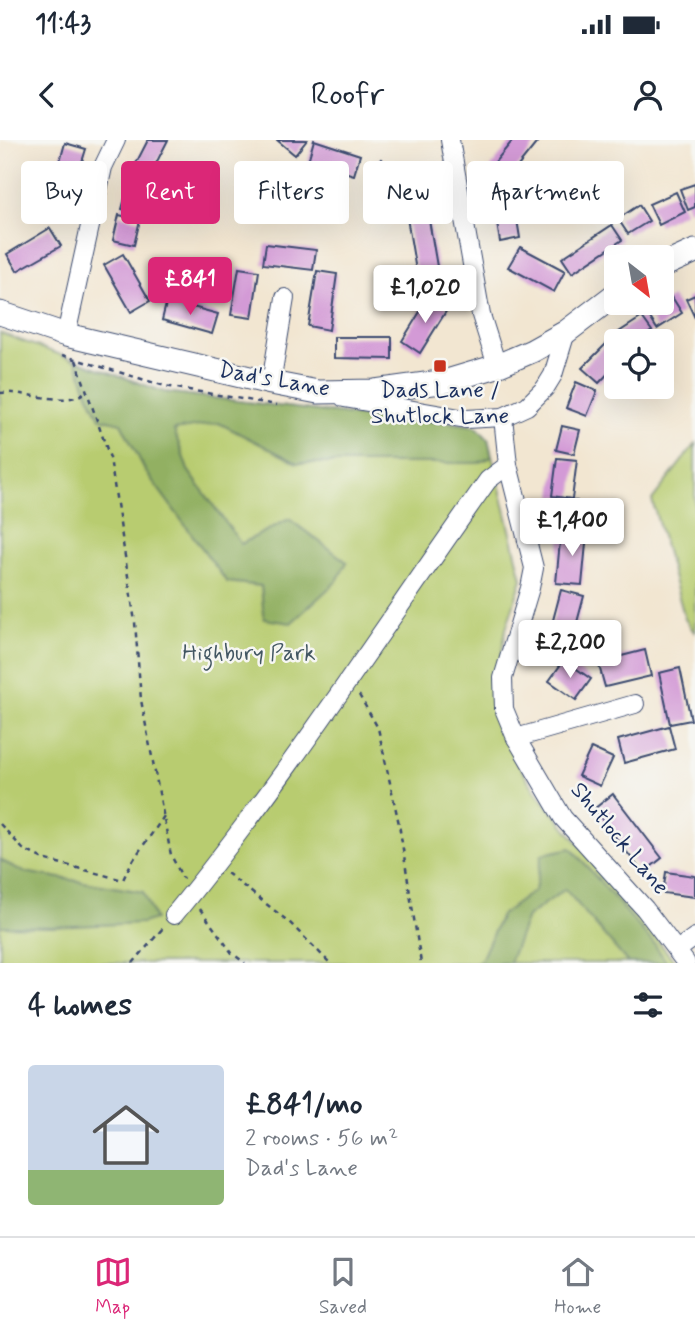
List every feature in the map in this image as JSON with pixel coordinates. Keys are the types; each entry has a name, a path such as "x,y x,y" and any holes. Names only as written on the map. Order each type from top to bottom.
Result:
{"street":[{"path":"66,335 103,167 116,140"},
{"path":"450,140 481,315 497,366"},
{"path":"674,261 695,251"},
{"path":"271,383 285,298"},
{"name":"Dad's Lane","path":"0,313 66,335 318,392 399,388 447,381 497,366 566,332 604,302"},
{"path":"318,392 354,401 466,419 503,418 527,406 545,388 553,375 566,332"},
{"name":"Shutlock Lane","path":"503,418 508,465 534,568 503,678 504,709 516,738 563,818 645,909 682,957"},
{"path":"174,915 216,864 319,726 488,480 508,465"},
{"path":"516,738 635,704"},
{"path":"682,957 695,937"}],"path":[{"path":"76,360 110,458 135,622 141,700 171,855 191,895 232,953 245,963"},
{"path":"0,393 65,398 80,397 87,391"},
{"path":"350,680 378,728 399,824 421,963"},
{"path":"0,824 23,849 43,859 123,880 133,858 147,843 164,816"},
{"path":"216,864 289,922 330,963"},
{"path":"134,963 174,915"}],"green space":[{"name":"Highbury Park","path":"0,333 164,392 376,418 448,422 488,439 522,579 506,629 496,686 504,733 518,764 534,789 676,963 0,963"},
{"path":"76,360 164,392 376,418 476,426 488,439 492,457 478,463 297,463 219,423 174,430 188,470 241,544 289,519 347,562 337,581 291,623 264,619 261,586 227,582 146,472 121,423 100,418"},
{"path":"695,444 695,633 685,619 652,500"},
{"path":"571,848 655,945 667,963 628,963 565,889 527,917 509,963 476,963 482,958 501,915 535,890 542,854"},
{"path":"0,860 24,872 143,892 155,919 142,923 0,926"}],"building":[{"path":"148,140 168,140 157,161 137,161"},
{"path":"277,140 307,140 295,155"},
{"path":"314,140 360,155 354,175 349,173 349,161 308,161"},
{"path":"513,140 539,140 522,161 496,161"},
{"path":"65,143 86,149 82,161 60,161"},
{"path":"695,184 695,207 688,210 680,189"},
{"path":"676,192 685,212 659,225 649,204"},
{"path":"639,205 649,221 628,234 621,224 624,224 624,215"},
{"path":"119,215 121,224 139,224 134,245 113,240"},
{"path":"408,224 430,224 440,284 419,288"},
{"path":"497,224 518,224 520,238 500,242"},
{"path":"612,225 622,240 614,245 604,245 604,252 572,273 562,258"},
{"path":"50,228 61,246 17,271 7,254"},
{"path":"266,244 316,250 313,270 263,264"},
{"path":"520,247 565,271 554,292 508,267"},
{"path":"123,254 150,301 131,312 104,265"},
{"path":"239,268 259,271 252,318 231,315"},
{"path":"317,271 337,274 329,330 308,326"},
{"path":"695,295 695,318 686,299"},
{"path":"429,297 448,308 420,353 402,341"},
{"path":"167,300 218,314 212,334 162,320"},
{"path":"674,300 682,313 657,329 648,315 674,315"},
{"path":"642,317 651,329 624,329"},
{"path":"334,337 392,337 392,359 334,358"},
{"path":"604,346 604,378 599,383 582,368"},
{"path":"576,382 597,391 587,416 566,408"},
{"path":"562,426 580,430 574,454 556,450"},
{"path":"557,458 577,460 572,499 552,496"},
{"path":"558,500 577,501 575,526 557,525"},
{"path":"561,531 587,533 582,585 556,583"},
{"path":"561,590 584,596 571,645 548,639"},
{"path":"645,650 651,676 605,687 598,662"},
{"path":"564,660 591,679 576,700 549,681"},
{"path":"680,668 691,720 670,724 659,673"},
{"path":"669,726 675,749 624,763 618,740"},
{"path":"591,748 613,758 600,786 578,776"},
{"path":"613,794 662,858 643,873 594,809"},
{"path":"666,872 695,876 695,897 663,893"}],"place":[{"name":"Dads Lane / Shutlock Lane","path":"440,366"}]}
